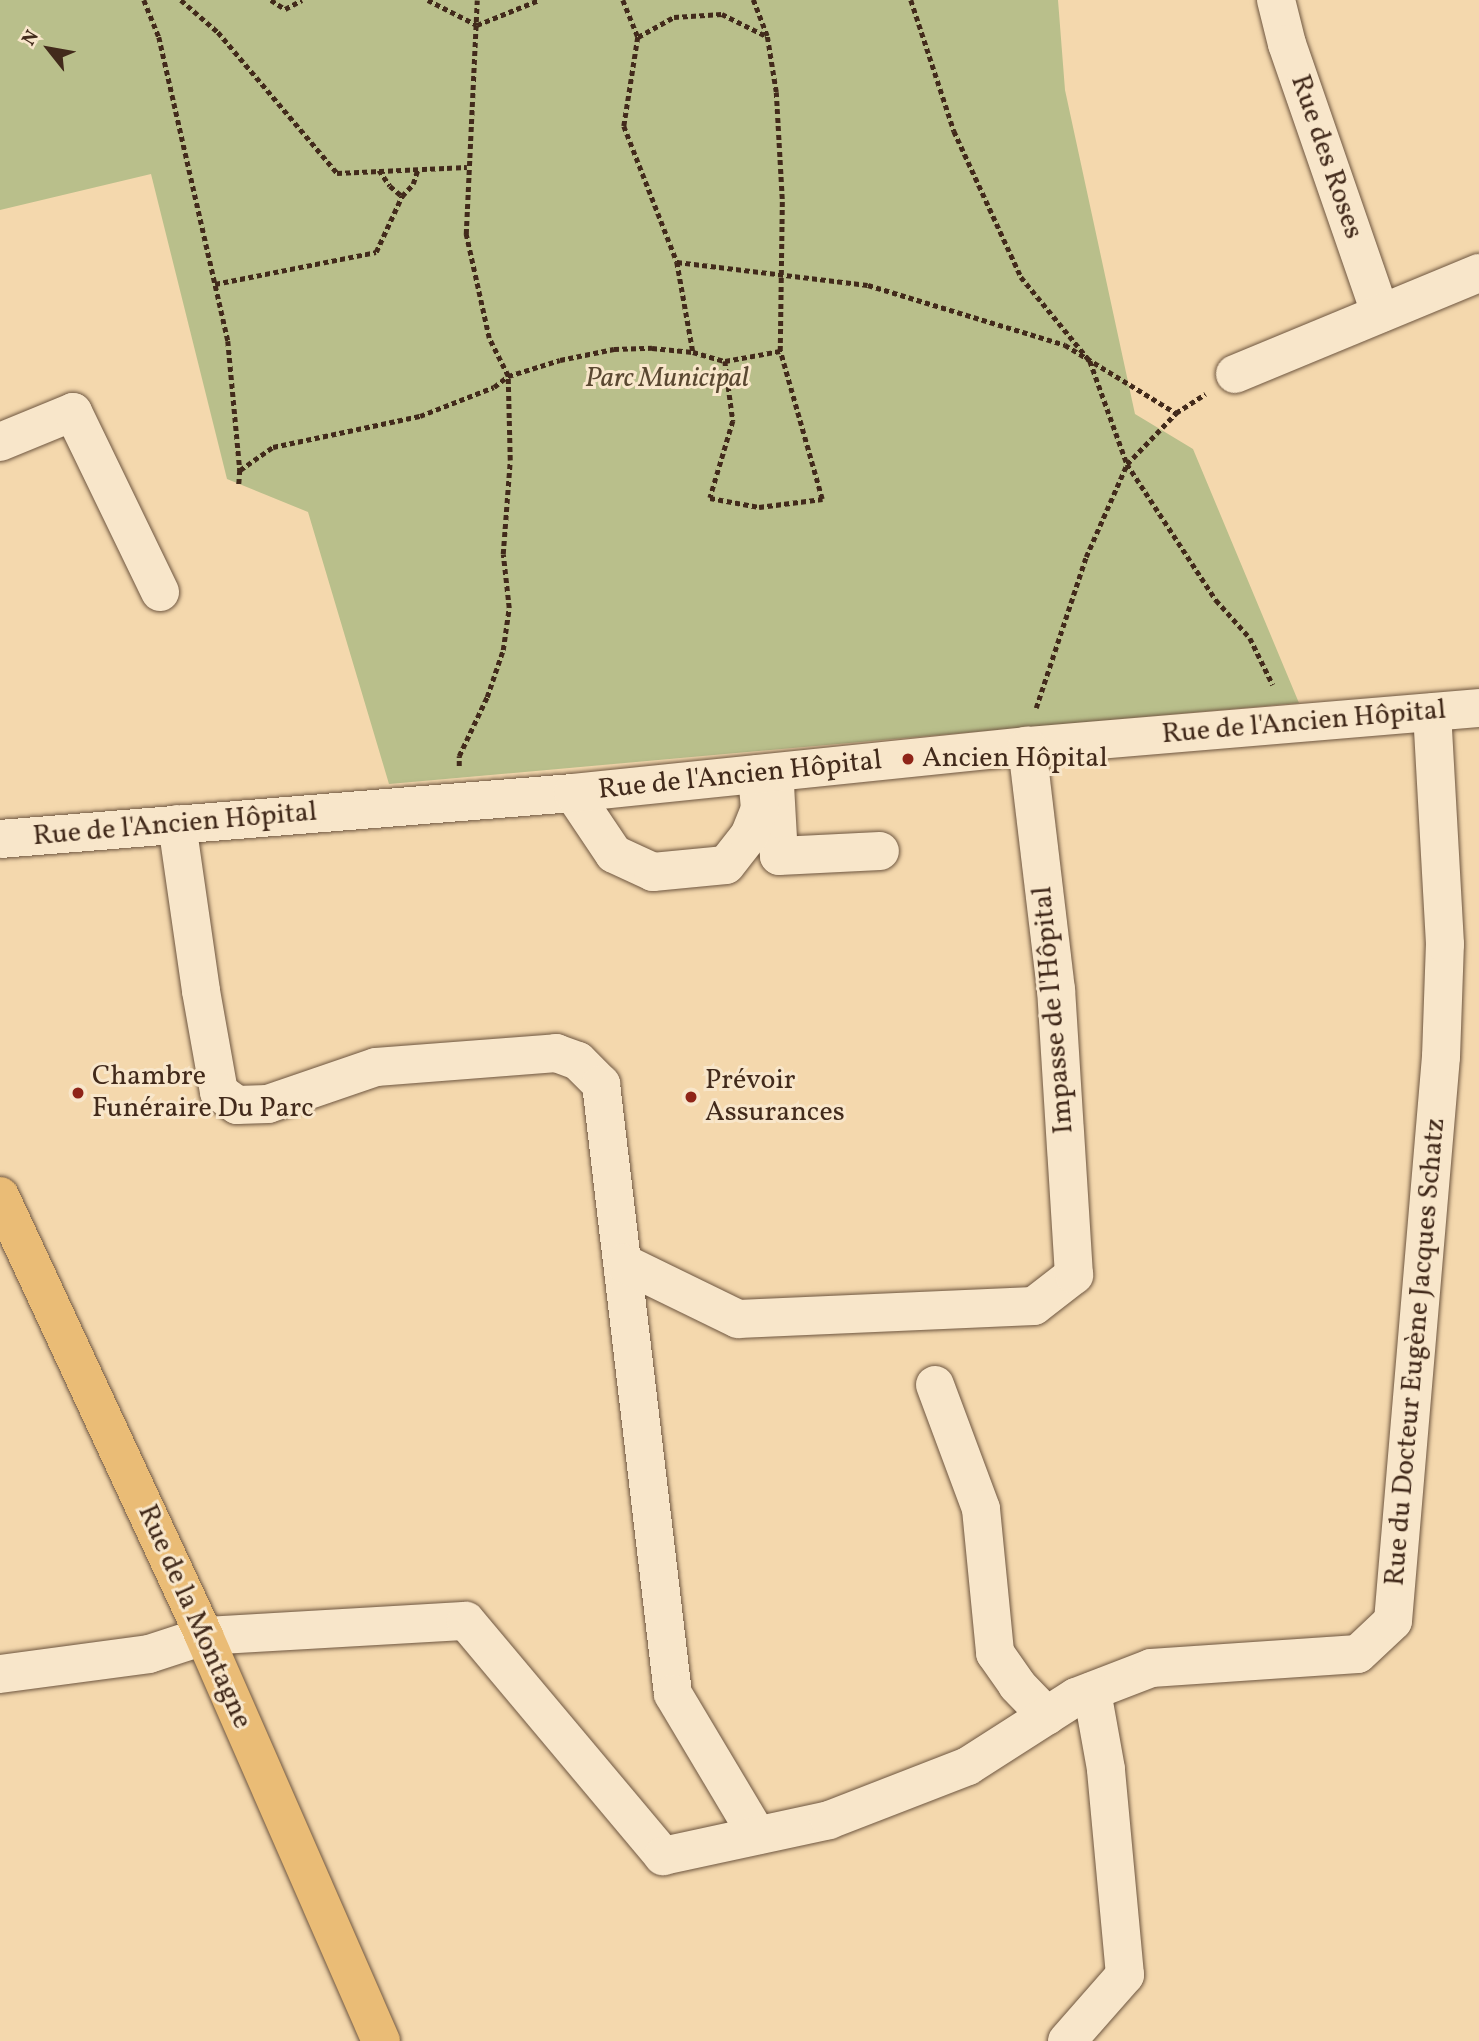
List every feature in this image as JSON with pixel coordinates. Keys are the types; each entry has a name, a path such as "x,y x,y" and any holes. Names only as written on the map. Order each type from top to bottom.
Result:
{"main road":[{"name":"Rue de la Montagne","path":"0,1195 204,1636 381,2041"}],"street":[{"name":"Rue des Roses","path":"1276,0 1287,44 1380,313"},
{"path":"1235,374 1479,273"},
{"path":"0,442 73,412 160,592"},
{"name":"Rue de l'Ancien Hôpital","path":"0,839 573,793 1027,746 1479,708"},
{"name":"Rue du Docteur Eugène Jacques Schatz","path":"204,1636 466,1621 663,1856 829,1819 968,1766 1046,1716 1092,1691 1151,1668 1358,1654 1393,1620 1441,1057 1444,944 1432,712"},
{"name":"Impasse de l'Hôpital","path":"623,1263 738,1319 1034,1306 1074,1275 1056,990 1027,746"},
{"path":"573,793 614,854 653,872 726,865 748,836 760,809 766,773"},
{"path":"766,773 779,856 880,851"},
{"path":"177,824 201,991 219,1092 237,1105 268,1104 376,1067 556,1053 578,1062 601,1084 673,1694 757,1835"},
{"path":"935,1385 981,1510 995,1653 1017,1685 1046,1716"},
{"path":"0,1674 149,1654 204,1636"},
{"path":"1067,2041 1125,1975 1106,1769 1092,1691"}],"path":[{"path":"144,0 159,37 228,341 239,484"},
{"path":"181,0 218,32 337,173 467,167"},
{"path":"271,0 285,9 302,0"},
{"path":"428,0 477,25 539,0"},
{"path":"457,802 459,756 487,697 503,650 509,608 503,554 510,460 508,376 489,338 466,234 467,167 477,0"},
{"path":"623,0 638,37 624,126 677,262 693,352"},
{"path":"725,361 733,421 710,498 759,507 822,499 780,351 782,275 779,147 767,36 752,0"},
{"path":"911,0 954,131 977,176 1021,277 1090,361 1127,464 1216,600 1250,638 1273,686 1279,725"},
{"path":"638,37 674,17 722,14 767,36"},
{"path":"215,284 376,252 402,196 414,184 418,169"},
{"path":"379,170 390,186 402,196"},
{"path":"677,262 868,285 1065,345 1176,413"},
{"path":"240,470 273,447 421,416 494,387 508,376 561,360 614,349 693,352 725,361 780,351"},
{"path":"1027,746 1039,694 1086,556 1127,464 1176,413 1235,374"}],"green space":[{"name":"Parc Municipal","path":"0,0 1058,0 1065,90 1135,414 1193,449 1299,703 389,784 308,512 227,479 151,174 0,210"}],"place":[{"name":"Ancien Hôpital","path":"908,759"},
{"name":"Chambre Funéraire Du Parc","path":"78,1093"},
{"name":"Prévoir Assurances","path":"691,1097"}]}
